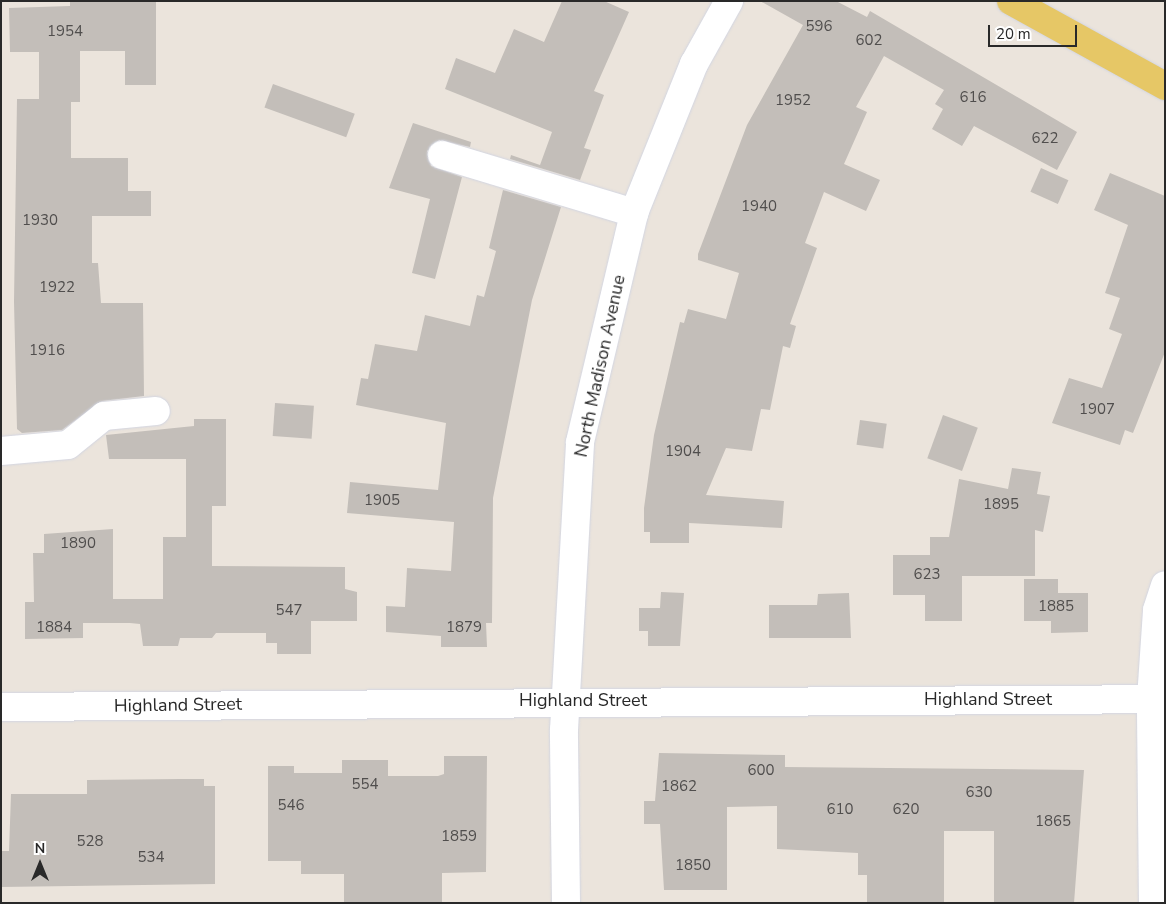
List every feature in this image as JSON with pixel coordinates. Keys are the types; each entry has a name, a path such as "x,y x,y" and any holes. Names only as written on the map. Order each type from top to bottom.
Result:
{"main road":[{"path":"1011,1 1165,86"}],"street":[{"name":"North Madison Avenue","path":"566,903 565,700 580,442 634,213 694,64 729,1"},
{"path":"442,155 634,213"},
{"path":"1,451 68,445 104,416 156,411"},
{"path":"1153,903 1158,699 1157,610 1165,585"},
{"name":"Highland Street","path":"1,707 565,700 1158,699"}],"building":[{"path":"70,1 156,1 156,85 125,85 125,51 80,51 80,102 71,102 71,158 128,158 128,191 151,191 151,216 92,216 92,263 98,263 101,303 143,303 144,396 102,401 62,430 22,433 17,429 14,302 17,99 39,99 39,52 10,52 9,8 70,6"},
{"path":"562,1 604,1 629,12 594,91 604,95 584,148 591,150 580,180 510,159 511,155 540,165 552,132 445,89 456,58 495,73 514,29 544,42"},
{"path":"760,1 836,1 867,17 870,11 1077,132 1057,170 974,126 962,146 932,129 943,109 935,104 944,90 884,56 856,107 867,112 844,164 880,180 866,211 824,192 805,243 817,248 790,324 796,326 790,348 783,346 770,410 761,409 752,451 726,448 706,495 784,501 782,528 689,523 689,543 650,543 650,532 644,532 644,508 654,435 680,322 684,323 688,309 726,319 739,273 698,260 698,254 747,125 803,25"},
{"path":"273,84 355,114 346,137 264,107"},
{"path":"413,123 471,142 470,147 439,140 427,151 431,166 462,177 435,279 412,273 430,199 389,188"},
{"path":"1041,168 1068,180 1058,204 1030,192"},
{"path":"1110,173 1165,196 1165,352 1133,433 1125,430 1120,445 1052,423 1069,378 1102,388 1122,334 1109,329 1120,298 1105,293 1128,225 1094,210"},
{"path":"503,190 561,207 532,300 493,498 492,623 486,623 487,647 441,647 441,636 386,632 386,606 405,607 407,568 451,571 454,522 347,513 350,482 438,490 446,423 356,405 361,378 368,379 375,344 417,351 425,315 470,326 477,295 484,297 496,251 489,248"},
{"path":"275,403 314,406 312,439 273,436"},
{"path":"943,415 978,428 962,471 927,458"},
{"path":"194,419 226,419 226,506 212,506 212,566 345,567 345,589 357,592 357,621 311,621 311,654 277,654 277,643 266,643 266,633 216,633 212,638 180,638 178,646 143,646 140,624 130,623 83,623 83,638 25,639 25,602 34,602 33,553 44,553 44,534 113,529 113,599 163,599 163,537 186,537 186,459 109,459 106,435 194,426"},
{"path":"860,420 887,424 883,449 857,445"},
{"path":"1012,468 1041,472 1037,494 1050,496 1043,532 1035,530 1035,576 962,576 962,621 925,621 925,595 893,595 893,555 930,555 930,537 949,537 959,479 1008,489"},
{"path":"1024,579 1058,579 1058,593 1088,593 1088,632 1051,633 1051,621 1024,621"},
{"path":"661,592 684,593 680,646 648,646 648,631 639,631 639,608 660,608"},
{"path":"849,593 851,638 769,638 769,605 817,605 818,594"},
{"path":"659,753 785,755 785,767 1084,770 1074,903 994,903 994,831 944,831 944,903 867,903 867,875 858,875 858,853 777,849 777,806 727,807 727,890 664,890 660,824 644,824 644,801 655,801"},
{"path":"444,756 487,756 486,872 442,873 442,903 344,903 344,874 301,874 301,861 268,861 268,766 294,766 294,773 342,773 342,760 388,760 388,776 438,776 444,774"},
{"path":"204,779 204,786 215,786 215,884 1,887 1,851 9,851 11,794 87,794 87,780"}]}
